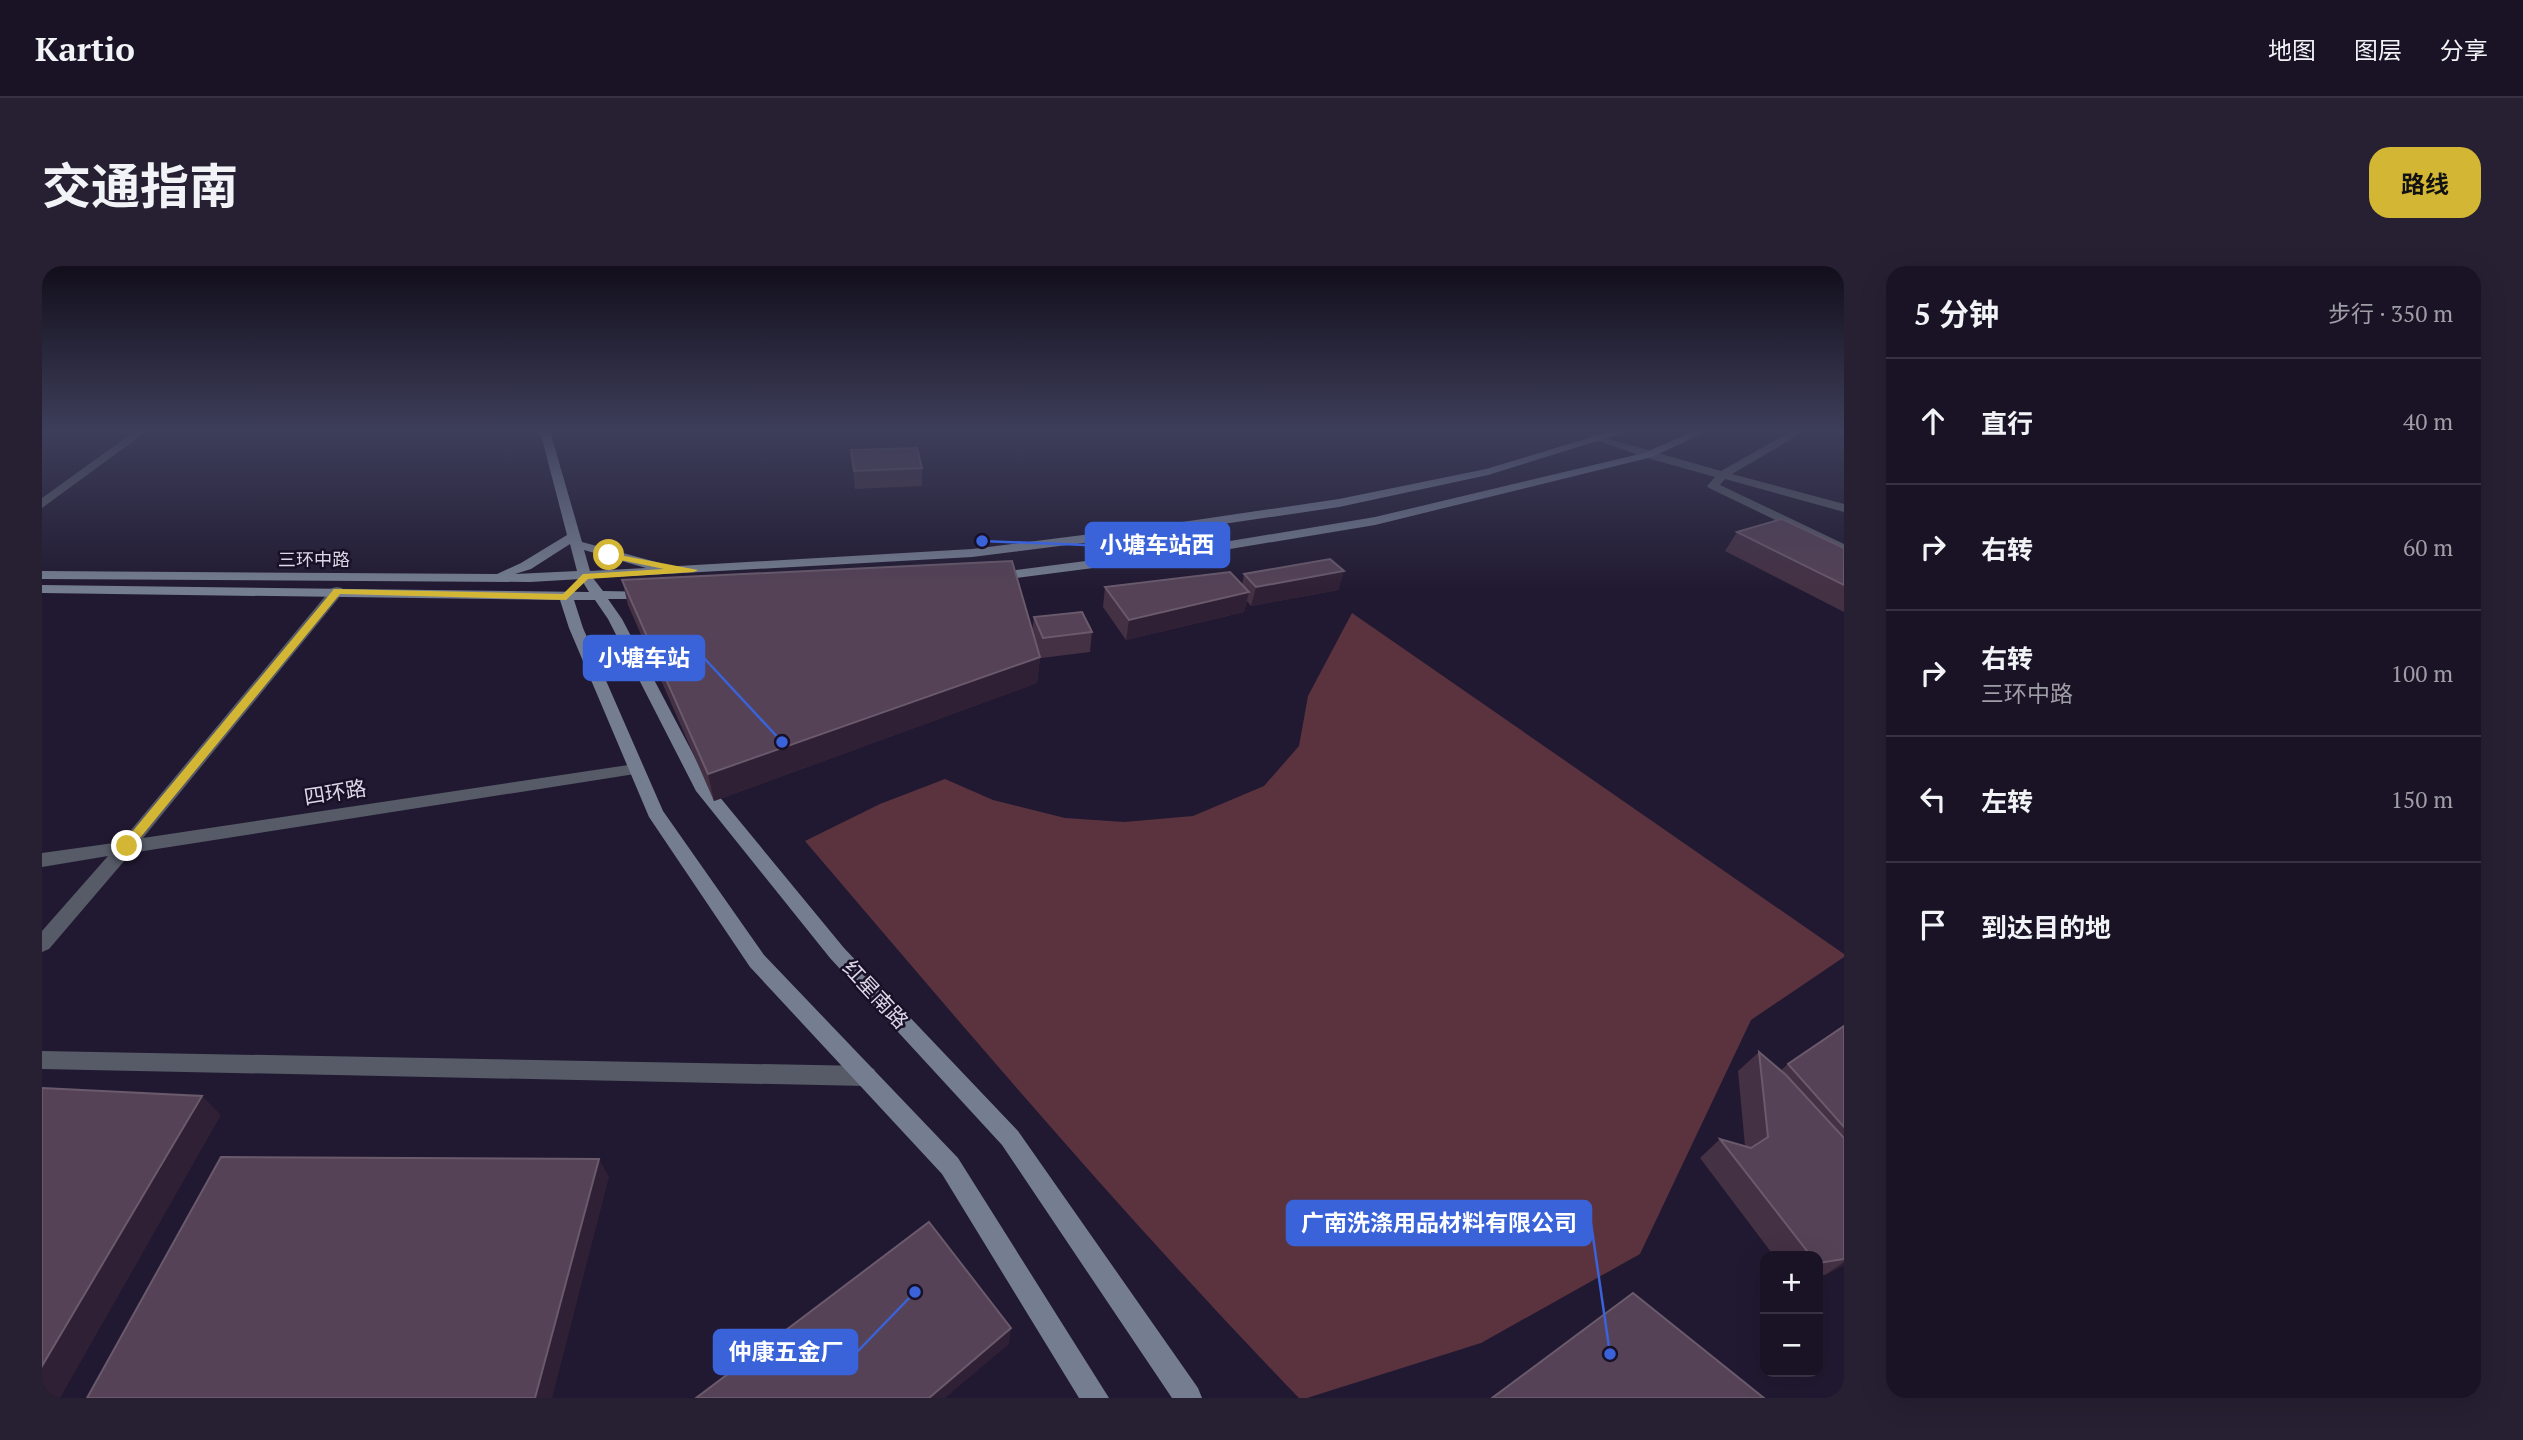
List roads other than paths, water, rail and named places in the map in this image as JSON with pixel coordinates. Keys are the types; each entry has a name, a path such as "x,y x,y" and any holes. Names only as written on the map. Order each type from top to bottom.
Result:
{"main road":[{"name":"红星南路","path":"560,484 586,576 634,643 702,786 837,953 1010,1138 1188,1398"},
{"path":"488,578 526,566 575,540 652,565 694,570 972,553 1339,503 1431,484"},
{"path":"973,578 1194,551 1375,521 1529,484"},
{"name":"三环中路","path":"42,575 488,578 694,570"},
{"path":"569,607 586,576"},
{"name":"三环中路","path":"42,589 507,595 569,607 600,596 663,595"},
{"path":"507,595 569,607"},
{"path":"569,607 635,769 656,813 757,961 950,1166 1096,1398"}],"street":[{"path":"42,505 69,484"},
{"path":"1715,484 1713,486 1844,549"},
{"path":"1755,484 1844,508"},
{"path":"42,488 65,487"},
{"path":"42,944 127,846 337,591"},
{"name":"四环路","path":"42,860 635,769"},
{"path":"42,1060 866,1076"}],"place":[{"name":"小塘车站西","path":"982,541"},
{"name":"小塘车站","path":"782,742"},
{"name":"仲康五金厂","path":"915,1292"},
{"name":"广南洗涤用品材料有限公司","path":"1610,1354"}]}
